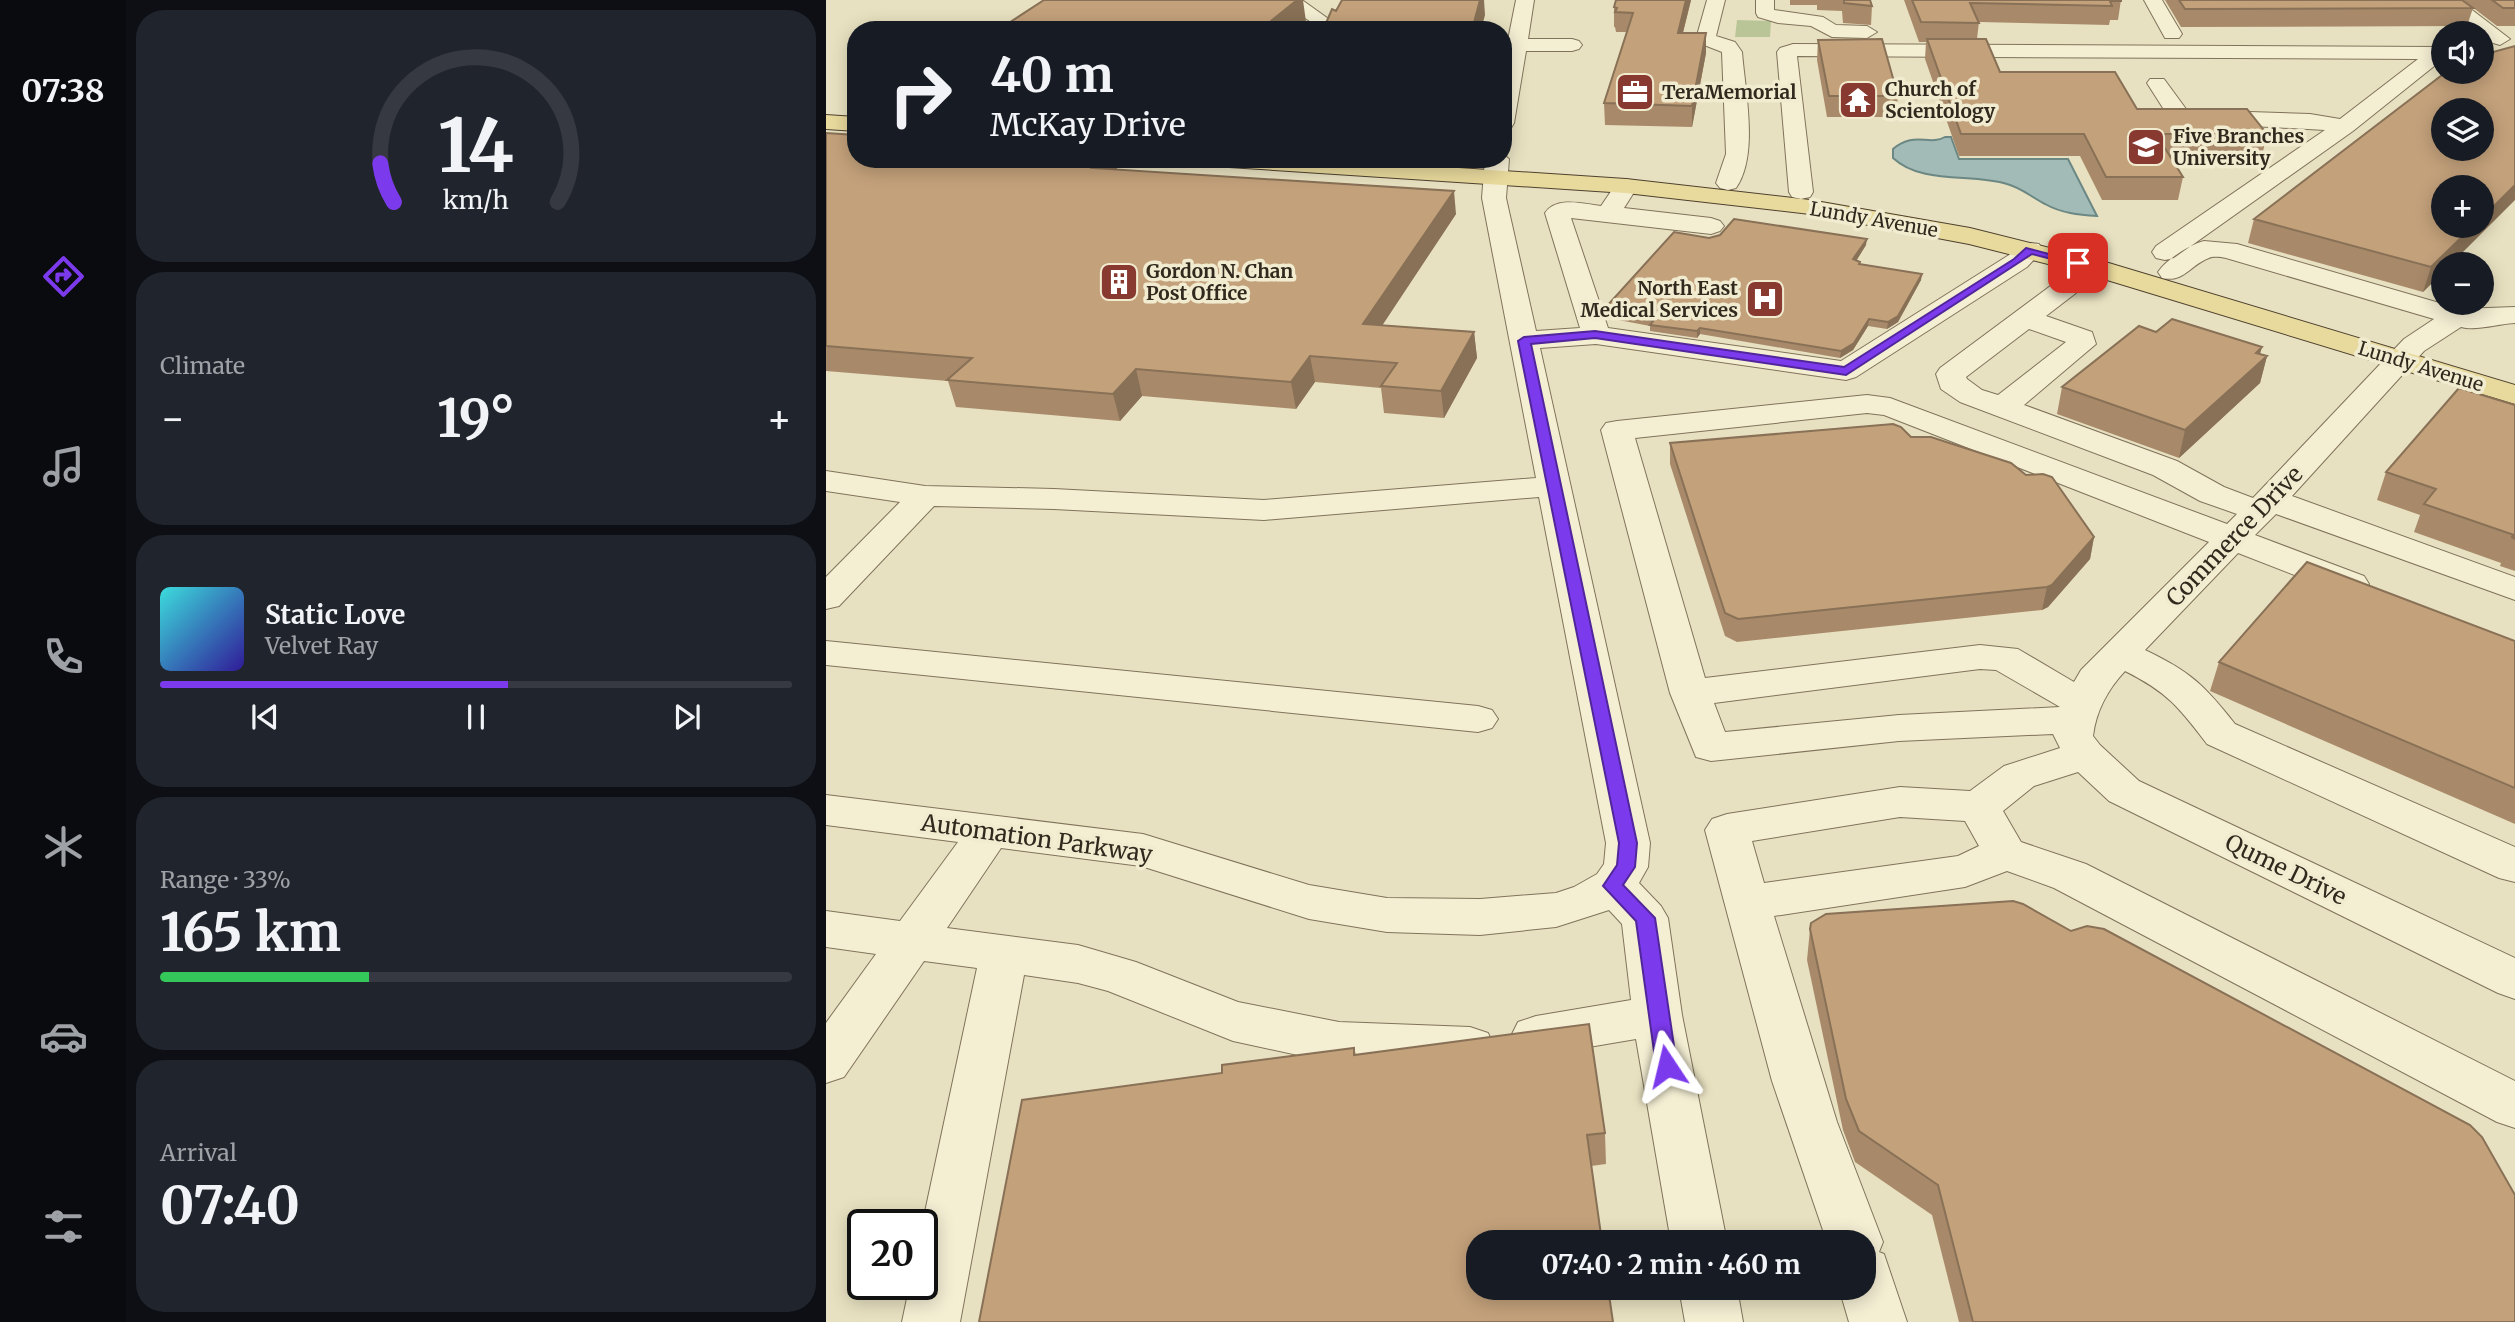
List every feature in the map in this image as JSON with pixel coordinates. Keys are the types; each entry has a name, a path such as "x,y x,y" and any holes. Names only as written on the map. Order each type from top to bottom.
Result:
{"main road":[{"path":"826,122 847,123"},
{"path":"826,134 847,135"},
{"name":"Lundy Avenue","path":"1503,168 1626,186 1810,206 2030,250 2408,352 2515,375"},
{"name":"Lundy Avenue","path":"1510,168 1728,183 1801,192 1938,215 2070,244 2158,269 2408,352 2515,395"}],"street":[{"path":"1186,0 1295,2 1321,21"},
{"path":"1512,73 1525,0"},
{"path":"1716,0 1706,39 1728,46 1732,52 1738,154 1728,183"},
{"path":"1765,0 1765,13 1772,17 1816,21 1832,31 2431,35"},
{"path":"2153,0 2172,34"},
{"path":"2447,0 2499,38"},
{"path":"1517,45 1572,45"},
{"path":"1801,192 1787,52 1803,48 2438,53 2158,269"},
{"path":"2494,58 2515,53"},
{"path":"2157,83 2178,114 2188,117 2310,121 2345,125"},
{"path":"1496,168 1494,198 1628,843 1626,867 1612,886 1645,918 1657,1015 1697,1230"},
{"path":"1608,214 1626,186"},
{"path":"1595,335 1557,214 1565,210 1711,226"},
{"path":"2158,269 2204,249 2228,250 2515,334"},
{"path":"1524,341 1595,335 1846,371 2009,267 2030,250"},
{"path":"2093,267 1951,373 1952,383 1962,391 2002,407 2165,468 2212,494 2264,505 2515,589"},
{"path":"2456,318 2515,315"},
{"path":"2002,407 2082,344 2082,338 2025,318"},
{"name":"Commerce Drive","path":"2079,729 2095,679 2233,538 2408,352 2456,318"},
{"path":"2079,729 1899,728 1711,747 1690,693 1617,430 1867,404 1890,407 2387,597"},
{"path":"826,481 925,496 1054,499 1264,510 1554,486"},
{"path":"826,598 925,496"},
{"path":"826,653 1478,719"},
{"path":"2121,653 2161,673 2191,695 2221,734 2515,866"},
{"name":"Qume Drive","path":"1690,693 1980,657 2004,658 2079,729 2124,791 2515,980"},
{"path":"1851,1230 1826,1164 1727,830 1900,802 1979,807 2079,729"},
{"path":"1979,807 2005,853 2070,876 2515,1106"},
{"name":"Automation Parkway","path":"826,810 1143,849 1308,902 1387,915 1480,917 1556,910 1589,900 1612,886"},
{"path":"826,1062 990,831"},
{"path":"1747,903 1965,871 2005,853"},
{"path":"826,929 1078,964 1119,975 1233,1021 1339,1043 1466,1048 1657,1015"},
{"path":"931,1322 1004,954"},
{"path":"1710,1300 1714,1322"},
{"path":"1872,1300 1878,1322"}],"green space":[{"path":"1737,20 1771,21 1770,37 1735,37"}],"water":[{"path":"1951,137 1959,159 2068,159 2097,216 2057,210 2007,184 1918,172 1893,158 1893,149 1908,141"}],"building":[{"path":"1044,0 1297,0 1271,21 1012,21"},
{"path":"1342,0 1480,0 1474,21 1327,21 1332,9 1336,11"},
{"path":"1616,0 1686,0 1678,33 1706,33 1692,106 1604,103 1633,13 1615,12"},
{"path":"1844,0 1870,0 1872,6 1844,3"},
{"path":"1912,0 2121,1 2110,1 2112,6 1970,3 1979,23 1921,22"},
{"path":"2179,0 2462,0 2473,8 2185,9"},
{"path":"2492,0 2515,0 2515,8 2503,8"},
{"path":"1882,39 1898,96 1829,96 1818,40"},
{"path":"1927,39 1986,39 2000,72 2115,72 2137,109 2247,109 2267,134 2156,134 2183,177 2106,177 2084,134 1961,134"},
{"path":"2515,46 2515,185 2494,206 2494,175 2431,175 2431,238 2461,238 2446,252 2431,252 2431,267 2254,219 2431,83 2494,84 2494,52"},
{"name":"Gordon N. Chan Post Office","path":"826,133 847,134 847,168 1092,168 1454,191 1363,324 1474,332 1441,391 1381,386 1397,363 1310,356 1291,382 1136,369 1113,394 947,380 972,358 826,346"},
{"name":"North East Medical Services","path":"1734,219 1867,239 1853,259 1860,262 1859,264 1922,274 1898,316 1888,322 1869,319 1854,343 1841,351 1700,328 1697,331 1650,325 1654,320 1607,312 1606,307 1674,232 1709,238 1720,235"},
{"path":"2172,319 2262,347 2256,353 2267,356 2185,430 2062,387 2139,326 2156,332"},
{"path":"2459,388 2515,405 2515,539 2512,537 2514,535 2424,504 2436,489 2386,472"},
{"path":"1893,424 1901,427 1911,437 1931,437 2011,463 2026,475 2043,474 2052,477 2094,537 2052,585 2047,587 1738,619 1725,613 1670,443"},
{"path":"2307,562 2515,641 2515,788 2219,662"},
{"path":"2013,901 2071,931 2087,926 2104,929 2470,1125 2482,1137 2515,1195 2515,1322 1973,1322 1938,1185 1859,1131 1846,1099 1810,929 1811,923 1826,914"},
{"path":"1589,1024 1605,1133 1587,1135 1600,1230 1466,1230 1466,1300 1610,1300 1613,1322 979,1322 1022,1100 1222,1073 1222,1065 1354,1048 1354,1055"}],"place":[{"name":"TeraMemorial","path":"1635,92"},
{"name":"Church of Scientology","path":"1858,100"},
{"name":"Five Branches University","path":"2146,147"},
{"name":"Gordon N. Chan Post Office","path":"1119,282"},
{"name":"North East Medical Services","path":"1765,299"}],"route":[{"path":"1667,1066 1657,1015 1645,918 1612,886 1626,867 1628,843 1524,341 1595,335 1846,371 2018,261 2030,250 2078,263"}]}
